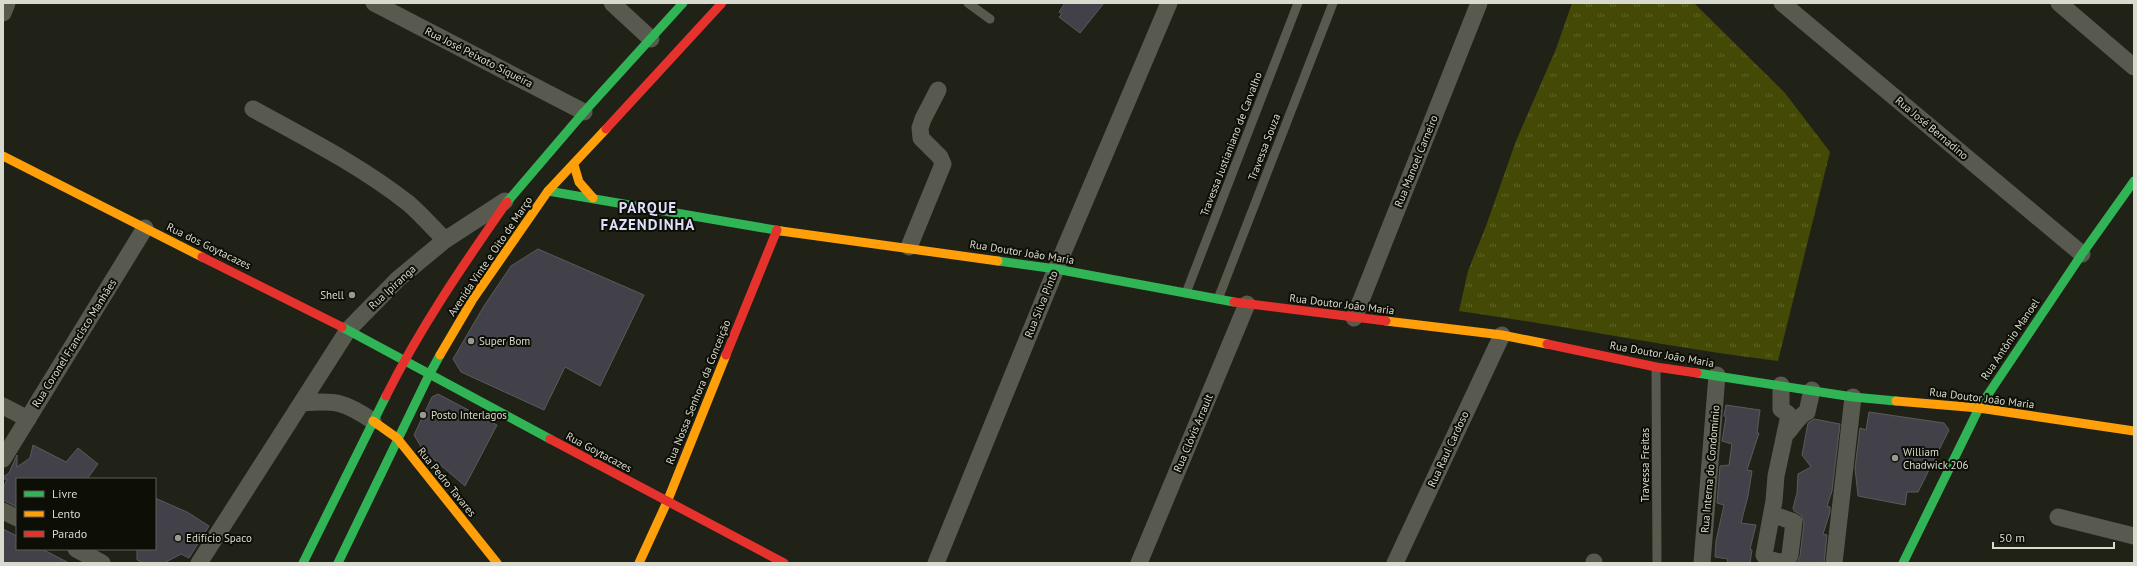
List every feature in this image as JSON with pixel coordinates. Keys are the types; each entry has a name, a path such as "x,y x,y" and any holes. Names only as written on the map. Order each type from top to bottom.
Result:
{"street":[{"path":"3,12 7,3"},
{"name":"Rua José Peixoto Siqueira","path":"374,3 584,112"},
{"path":"612,3 651,39"},
{"name":"Avenida Vinte e Oito de Março","path":"373,421 404,360 446,289 510,197 584,112 683,3"},
{"name":"Avenida Vinte e Oito de Março","path":"338,563 397,438 429,375 473,299 548,191 574,165 722,3"},
{"name":"Rua Silva Pinto","path":"936,563 1056,269 1169,3"},
{"name":"Rua Manoel Carneiro","path":"1354,318 1479,3"},
{"name":"Rua José Bernadino","path":"1782,3 2082,254"},
{"path":"2059,3 2134,67"},
{"path":"909,247 943,164 940,157 920,138 923,119 938,90"},
{"path":"253,109 342,158 379,182 409,204 445,240"},
{"name":"Rua dos Goytacazes","path":"3,156 348,330 404,360"},
{"path":"574,165 579,182 593,198"},
{"name":"Rua Antônio Manoel","path":"1903,563 1979,408 2082,254 2134,181"},
{"name":"Rua Doutor João Maria","path":"510,197 532,190 548,191 777,230 909,247 1056,269 1247,304 1502,335 1656,367 1717,375 1853,397 1979,408 2134,431"},
{"name":"Rua Ipiranga","path":"199,563 348,330 398,279 445,240 510,197"},
{"name":"Rua Coronel Francisco Manhães","path":"3,458 145,228"},
{"name":"Rua Nossa Senhora da Conceição","path":"639,563 667,502 777,230"},
{"name":"Rua Clóvis Arrault","path":"1139,563 1247,304"},
{"name":"Rua Raul Cardoso","path":"1395,563 1502,335"},
{"name":"Rua Goytacazes","path":"404,360 429,375 784,563"},
{"name":"Rua Interna do Condomínio","path":"1702,563 1717,375"},
{"path":"1771,517 1780,517 1794,522 1791,549 1785,563 1768,559 1764,555 1771,517 1776,476 1786,434 1788,414 1781,409 1781,386"},
{"path":"1786,434 1792,428 1795,421 1808,412 1812,390"},
{"path":"1834,563 1853,397"},
{"path":"302,403 324,401 340,402 352,407 373,421 303,563"},
{"path":"3,406 28,419"},
{"name":"Rua Pedro Tavares","path":"373,421 397,438 497,563"},
{"path":"3,511 16,518"},
{"path":"2058,516 2134,536"},
{"path":"78,550 102,563"}],"lane":[{"path":"968,3 990,19"},
{"name":"Travessa Justianiano de Carvalho","path":"1186,293 1298,3"},
{"name":"Travessa Souza","path":"1218,299 1333,3"},
{"name":"Travessa Freitas","path":"1656,367 1657,563"}],"green space":[{"path":"1572,3 1694,3 1785,93 1830,152 1778,361 1698,350 1459,311 1468,271 1486,226 1516,141 1556,49"}],"building":[{"path":"1065,3 1104,3 1080,33 1059,17 1062,14 1059,12"},
{"path":"538,249 644,295 600,386 565,367 544,410 461,372 453,359 484,306 511,266"},
{"path":"438,394 497,425 465,486 423,450 414,435 432,397"},
{"path":"1726,405 1760,410 1757,433 1759,433 1747,470 1752,471 1748,496 1741,523 1756,525 1750,549 1752,550 1750,563 1727,563 1728,559 1715,557 1716,541 1724,505 1717,503 1720,466 1729,465 1732,444 1722,441 1726,417 1724,416"},
{"name":"William Chadwick 206","path":"1869,412 1944,423 1949,430 1918,492 1907,492 1905,505 1858,496 1855,468 1860,428 1866,430"},
{"path":"1814,419 1840,424 1832,491 1827,506 1830,507 1830,512 1823,534 1827,535 1824,563 1797,563 1800,556 1804,523 1801,515 1794,511 1793,508 1797,493 1798,474 1811,467 1802,455 1808,423"},
{"path":"33,445 66,462 78,448 98,464 88,478 16,478 16,506 3,500 3,489 7,479 3,479 3,477 9,473 17,455 17,467 30,458"},
{"name":"Edifício Spaco","path":"156,498 187,512 209,526 189,558 181,554 164,563 144,563 137,560 137,550 156,550"},
{"path":"3,529 16,536 16,550 44,550 69,563 3,563"}],"traffic: fast":[{"path":"507,202 584,112 683,3"},
{"path":"1903,563 1979,408 2082,254 2134,181"},
{"path":"548,191 781,231"},
{"path":"998,261 1056,269 1234,302"},
{"path":"342,327 550,439"},
{"path":"338,563 440,355"},
{"path":"1697,373 1853,397 1896,401"},
{"path":"303,563 386,396"}],"traffic: slow":[{"path":"440,355 473,299 548,191 606,129"},
{"path":"3,156 202,257"},
{"path":"574,165 579,182 593,198"},
{"path":"781,231 998,261"},
{"path":"1386,321 1502,335 1547,344"},
{"path":"639,563 667,502 726,355"},
{"path":"1896,401 1979,408 2134,431"},
{"path":"373,421 397,438 497,563"}],"traffic: jam":[{"path":"606,129 722,3"},
{"path":"386,396 428,321 458,273 507,202"},
{"path":"726,355 777,230"},
{"path":"202,257 342,327"},
{"path":"1234,302 1386,321"},
{"path":"1547,344 1656,367 1697,373"},
{"path":"550,439 784,563"}],"place":[{"name":"Shell","path":"352,295"},
{"name":"Super Bom","path":"471,341"},
{"name":"Posto Interlagos","path":"423,415"},
{"name":"William Chadwick 206","path":"1895,458"},
{"name":"Edifício Spaco","path":"178,538"}],"district":[{"name":"PARQUE FAZENDINHA","path":"648,216"}]}
